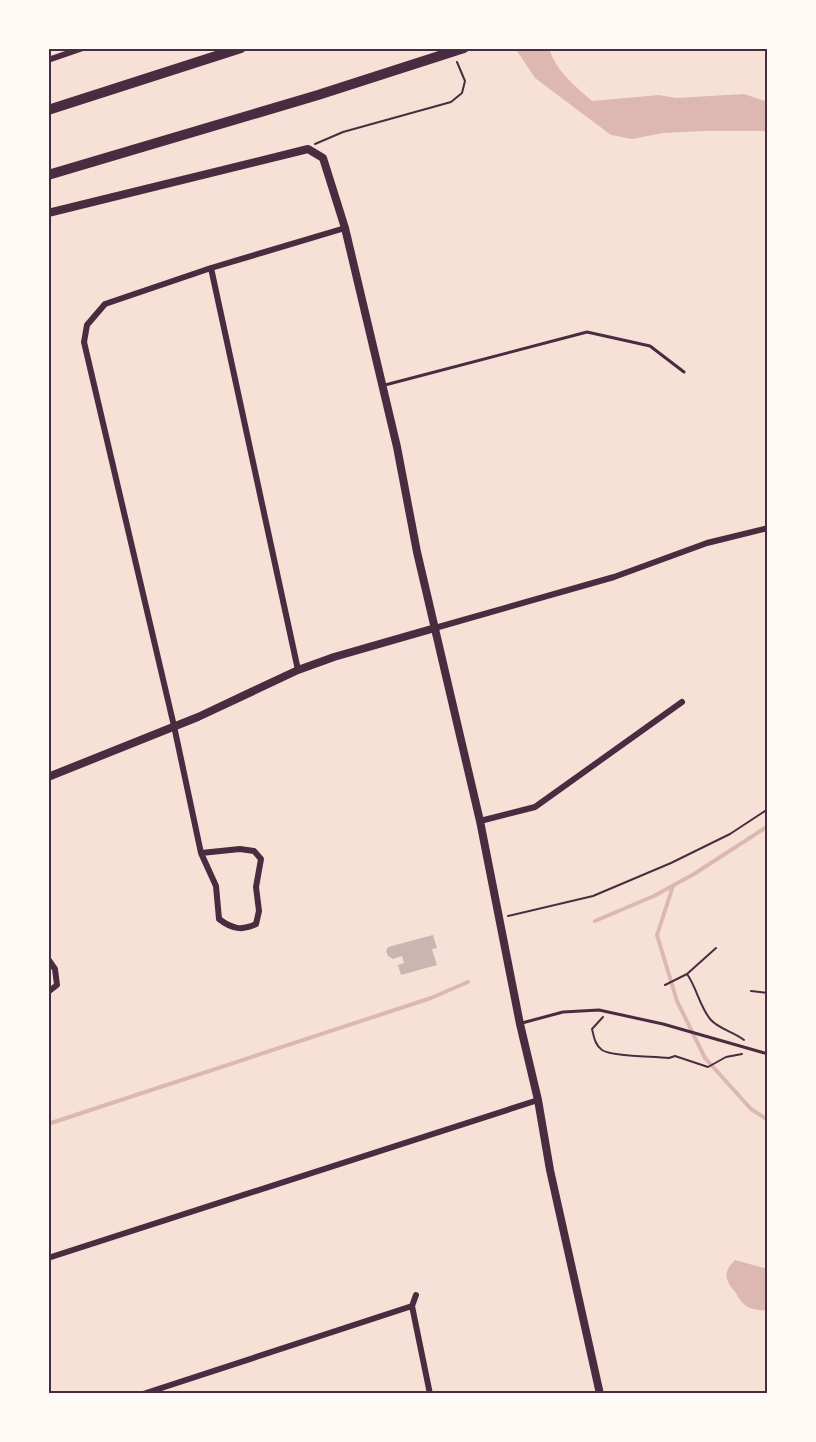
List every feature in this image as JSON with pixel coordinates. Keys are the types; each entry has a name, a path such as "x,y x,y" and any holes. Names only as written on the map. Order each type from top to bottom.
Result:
{"highway":[{"path":"48,110 241,48"},
{"path":"48,175 318,95 464,48"}],"street":[{"path":"48,60 84,48"},
{"path":"48,213 308,149 323,158 345,228 480,821 520,1024 538,1100 550,1170 600,1394"},
{"path":"201,853 240,849 254,851 261,859 256,887 259,911 256,924 246,929 229,927 219,919 216,886 201,853 174,726 84,342 87,325 105,304 210,267 345,228"},
{"path":"210,267 298,670"},
{"path":"48,777 198,717 298,670 334,657 614,577 707,543 768,528"},
{"path":"480,821 535,807 682,702"},
{"path":"48,959 55,969 57,985 48,992"},
{"path":"48,1258 538,1100"},
{"path":"416,1295 412,1306 430,1394"},
{"path":"143,1394 412,1306"}],"lane":[{"path":"382,386 587,332 650,346 684,372"},
{"path":"520,1024 563,1012 598,1010 684,1030 768,1054"}],"path":[{"path":"308,149 321,140 343,132 451,102 462,93 465,81 454,56"},
{"path":"499,918 593,896 671,863 730,834 768,809"},
{"path":"665,985 687,974 716,948"},
{"path":"687,974 695,985 713,1023 739,1036 757,1051"},
{"path":"752,991 768,993"},
{"path":"607,1012 592,1029 594,1041 602,1050 616,1055 669,1058 675,1056 708,1067 726,1057 757,1051"}],"shaded area":[{"path":"515,48 549,48 561,71 592,101 659,95 676,98 744,94 768,102 768,131 663,133 632,139 611,135 535,78"},
{"path":"735,1260 768,1269 768,1311 753,1309 745,1305 729,1284 726,1276"}],"building":[{"path":"433,935 437,948 432,949 437,965 401,975 398,965 404,963 402,956 393,959 388,956 386,951 388,947"}],"waterway":[{"path":"595,921 654,896 694,874 768,826"},
{"path":"673,886 657,935 677,1001 705,1058 751,1109 768,1120"},
{"path":"48,1124 431,998 468,982"}]}
